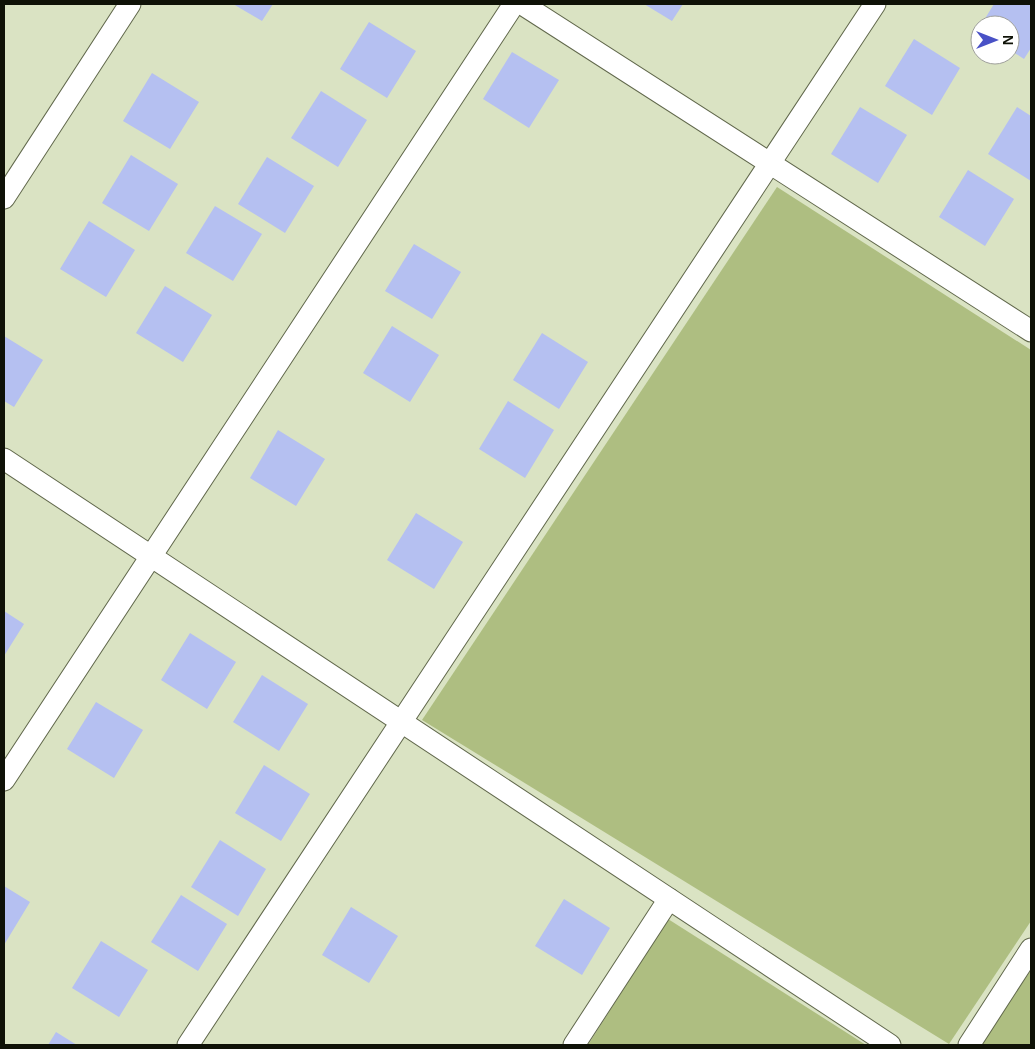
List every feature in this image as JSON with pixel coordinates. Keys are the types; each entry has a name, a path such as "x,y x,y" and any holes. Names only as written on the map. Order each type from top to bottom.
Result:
{"street":[{"path":"4,198 130,4"},
{"path":"4,780 514,4"},
{"path":"522,4 1031,331"},
{"path":"188,1045 875,4"},
{"path":"4,459 890,1045"},
{"path":"574,1045 668,899"},
{"path":"969,1045 1031,949"}],"green space":[{"path":"777,187 1031,350 1031,921 949,1044 422,720"},
{"path":"668,919 866,1045 588,1045"},
{"path":"1031,970 1031,1045 981,1045"}],"building":[{"path":"233,4 273,4 262,21"},
{"path":"644,4 683,4 672,21"},
{"path":"994,4 1031,4 1031,48 1024,59 1020,56 1020,15 987,15"},
{"path":"369,22 416,51 387,98 340,69"},
{"path":"914,39 960,68 932,115 885,86"},
{"path":"512,52 559,80 529,128 483,99"},
{"path":"152,73 199,102 170,149 123,121"},
{"path":"321,91 367,120 338,167 291,138"},
{"path":"860,107 907,135 878,183 831,154"},
{"path":"1017,107 1031,116 1031,181 988,154"},
{"path":"131,155 178,184 149,231 102,203"},
{"path":"267,157 314,186 285,233 238,204"},
{"path":"968,170 1014,199 985,246 939,217"},
{"path":"215,206 262,234 233,281 186,253"},
{"path":"89,221 135,250 106,297 60,269"},
{"path":"414,244 461,272 432,319 385,291"},
{"path":"165,286 212,315 183,362 136,333"},
{"path":"392,326 439,355 410,402 363,373"},
{"path":"542,333 588,362 559,409 513,380"},
{"path":"4,336 43,360 14,407 4,401"},
{"path":"508,401 554,430 525,478 479,449"},
{"path":"278,430 325,459 296,506 250,478"},
{"path":"416,513 463,542 434,589 387,560"},
{"path":"4,611 24,624 4,656"},
{"path":"190,633 236,662 207,709 161,680"},
{"path":"262,675 308,704 279,751 233,722"},
{"path":"96,702 143,730 114,778 67,749"},
{"path":"264,765 310,794 281,841 235,813"},
{"path":"220,840 266,869 238,916 191,887"},
{"path":"4,886 30,902 4,945"},
{"path":"181,895 227,924 198,971 151,942"},
{"path":"564,899 610,928 582,975 535,946"},
{"path":"351,907 398,936 369,983 322,955"},
{"path":"101,941 148,970 119,1017 72,988"},
{"path":"56,1032 77,1045 48,1045"}]}
